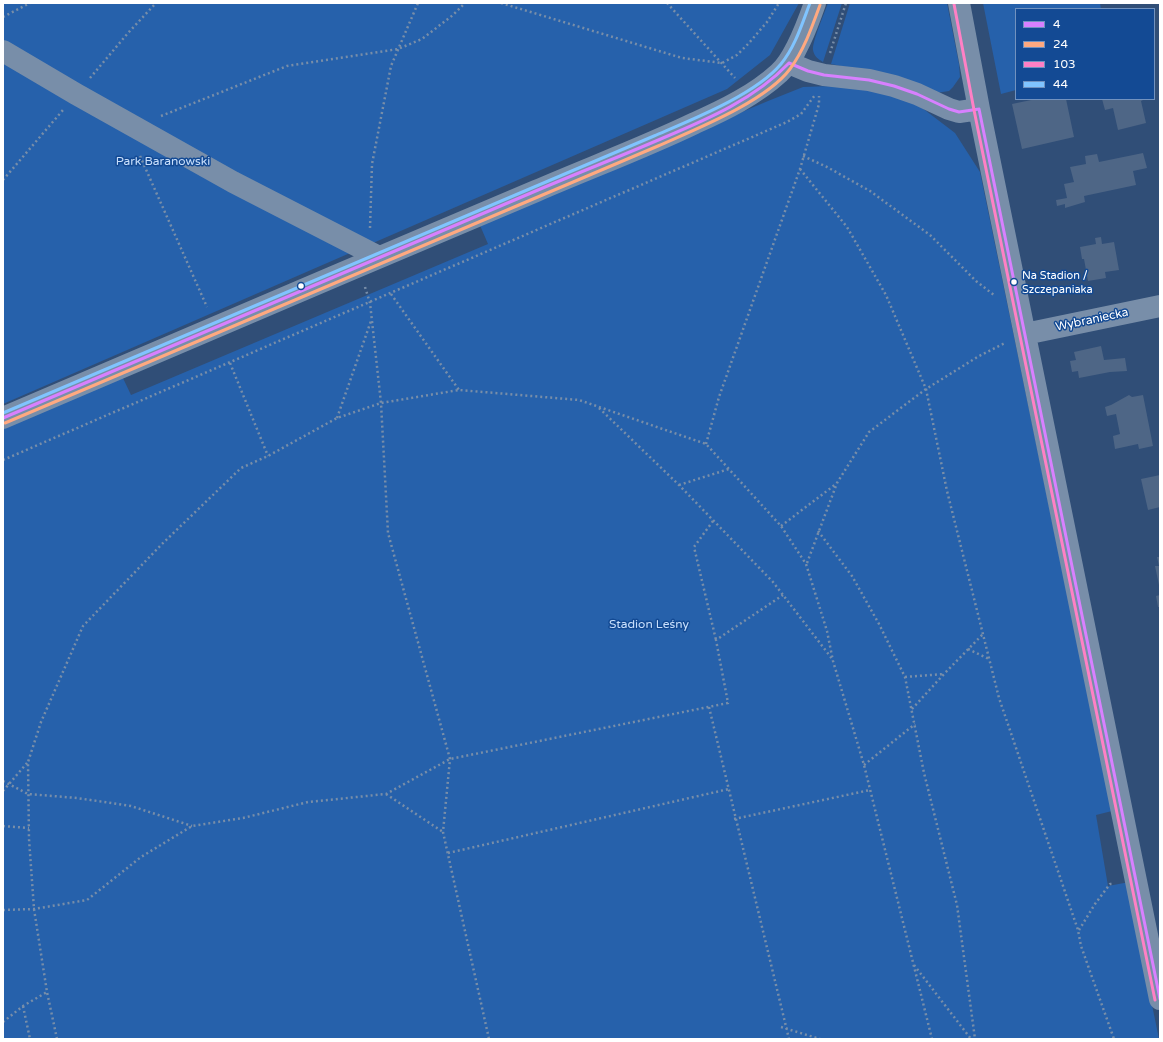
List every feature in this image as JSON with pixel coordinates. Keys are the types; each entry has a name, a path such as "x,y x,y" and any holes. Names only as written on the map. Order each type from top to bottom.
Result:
{"street":[{"path":"3,418 558,181 666,137 725,109 765,84 789,63 815,3"},
{"path":"959,3 979,109 1160,999"},
{"path":"3,51 76,94 233,182 379,257"},
{"path":"789,63 808,71 824,75 869,80 894,86 959,112 979,109"},
{"name":"Wybraniecka","path":"1023,325 1160,306"}],"path":[{"path":"3,17 30,3"},
{"path":"370,229 372,164 391,66 418,3"},
{"path":"216,327 135,145 135,126 287,66 398,49 422,39 453,15 465,3"},
{"path":"501,3 682,58 722,63 737,55 749,43 768,22 779,3"},
{"path":"667,3 735,78"},
{"path":"830,55 846,3"},
{"path":"706,444 719,397 800,169 819,104 819,93"},
{"path":"3,460 787,122 801,114 816,94"},
{"path":"803,156 833,170 870,191 930,235 1023,325 979,356 926,389 869,432 837,483 806,564"},
{"path":"800,169 847,227 882,288 926,389 947,491 1000,698 1078,930 1081,946 1114,1039"},
{"path":"358,266 370,303 382,403 388,533 450,759 443,832 489,1039"},
{"path":"391,294 459,390"},
{"path":"337,418 372,319"},
{"path":"230,363 268,456"},
{"path":"57,1039 47,992 34,909 29,828 28,762 41,722 83,626 162,544 241,468 268,456 337,418 382,403 459,390 579,400 706,444 781,526 806,564 828,631 833,661 864,765 932,1039"},
{"path":"598,406 679,485 773,582 833,661"},
{"path":"679,485 729,469"},
{"path":"781,526 837,483"},
{"path":"3,910 34,909 87,900 141,857 192,826 243,818 308,802 386,794 450,759 728,703 716,640 694,547 713,520"},
{"path":"818,531 852,576 879,624 906,678 924,773 956,905 975,1039"},
{"path":"716,640 783,595"},
{"path":"912,710 983,634"},
{"path":"968,649 990,660"},
{"path":"906,678 944,674"},
{"path":"709,707 789,1039"},
{"path":"864,765 915,724"},
{"path":"3,791 28,762"},
{"path":"3,781 28,794 77,798 131,806 192,826"},
{"path":"448,853 729,789"},
{"path":"735,819 870,790"},
{"path":"386,794 443,832"},
{"path":"3,826 29,828"},
{"path":"1078,930 1110,884 1136,879"},
{"path":"913,964 971,1039"},
{"path":"3,1022 23,1006 47,992"},
{"path":"23,1006 30,1039"},
{"path":"781,1026 820,1039"}],"green space":[{"name":"Park Baranowski","path":"3,3 799,3 770,55 727,89 3,404"},
{"path":"828,3 842,3 823,62 815,56 813,46"},
{"path":"850,3 947,3 959,64 960,77 953,87 949,91 936,93 882,74 831,64"},
{"path":"983,3 1100,3 1101,8 1015,8 1015,90 1001,94"},
{"name":"Stadion Leśny","path":"832,86 876,91 917,104 955,133 980,172 1112,811 1096,815 1108,886 1127,883 1159,1039 3,1039 3,429 122,376 131,395 488,244 479,223 803,87"}],"building":[{"path":"1031,100 1066,100 1074,137 1022,149 1012,104"},
{"path":"1102,100 1143,100 1141,101 1146,123 1118,130 1113,108 1105,110"},
{"path":"1143,153 1147,168 1133,171 1136,185 1084,196 1085,202 1065,208 1065,204 1057,206 1056,200 1067,198 1064,184 1074,182 1070,167 1086,164 1085,156 1097,154 1099,162"},
{"path":"1101,237 1102,244 1114,242 1119,270 1105,272 1106,278 1088,281 1080,247 1096,244 1095,238"},
{"path":"1101,346 1104,360 1125,358 1127,371 1110,372 1079,378 1078,371 1072,372 1070,361 1076,360 1074,352"},
{"path":"1129,395 1132,397 1143,395 1153,446 1139,449 1138,444 1115,449 1113,436 1120,434 1116,414 1107,416 1105,407"},
{"path":"1160,475 1160,507 1148,510 1141,479"},
{"path":"1157,557 1160,557 1159,585 1155,566 1159,566"},
{"path":"1160,595 1160,607 1158,607 1156,596"}],"transit line":[{"name":"44","path":"3,413 669,130 722,106 755,86 770,75 781,64 794,43 810,3"},
{"name":"103","path":"954,4 974,110 1155,1000"},
{"name":"24","path":"5,423 658,146 729,114 764,93 779,81 790,69 804,46 820,5"},
{"name":"4","path":"789,63 808,71 824,75 869,80 894,86 959,112 979,109"},
{"name":"4","path":"3,418 697,123 746,98 776,76 789,63"},
{"name":"4","path":"979,109 1160,999"}],"place":[{"name":"Na Stadion / Szczepaniaka","path":"1014,282"}]}
